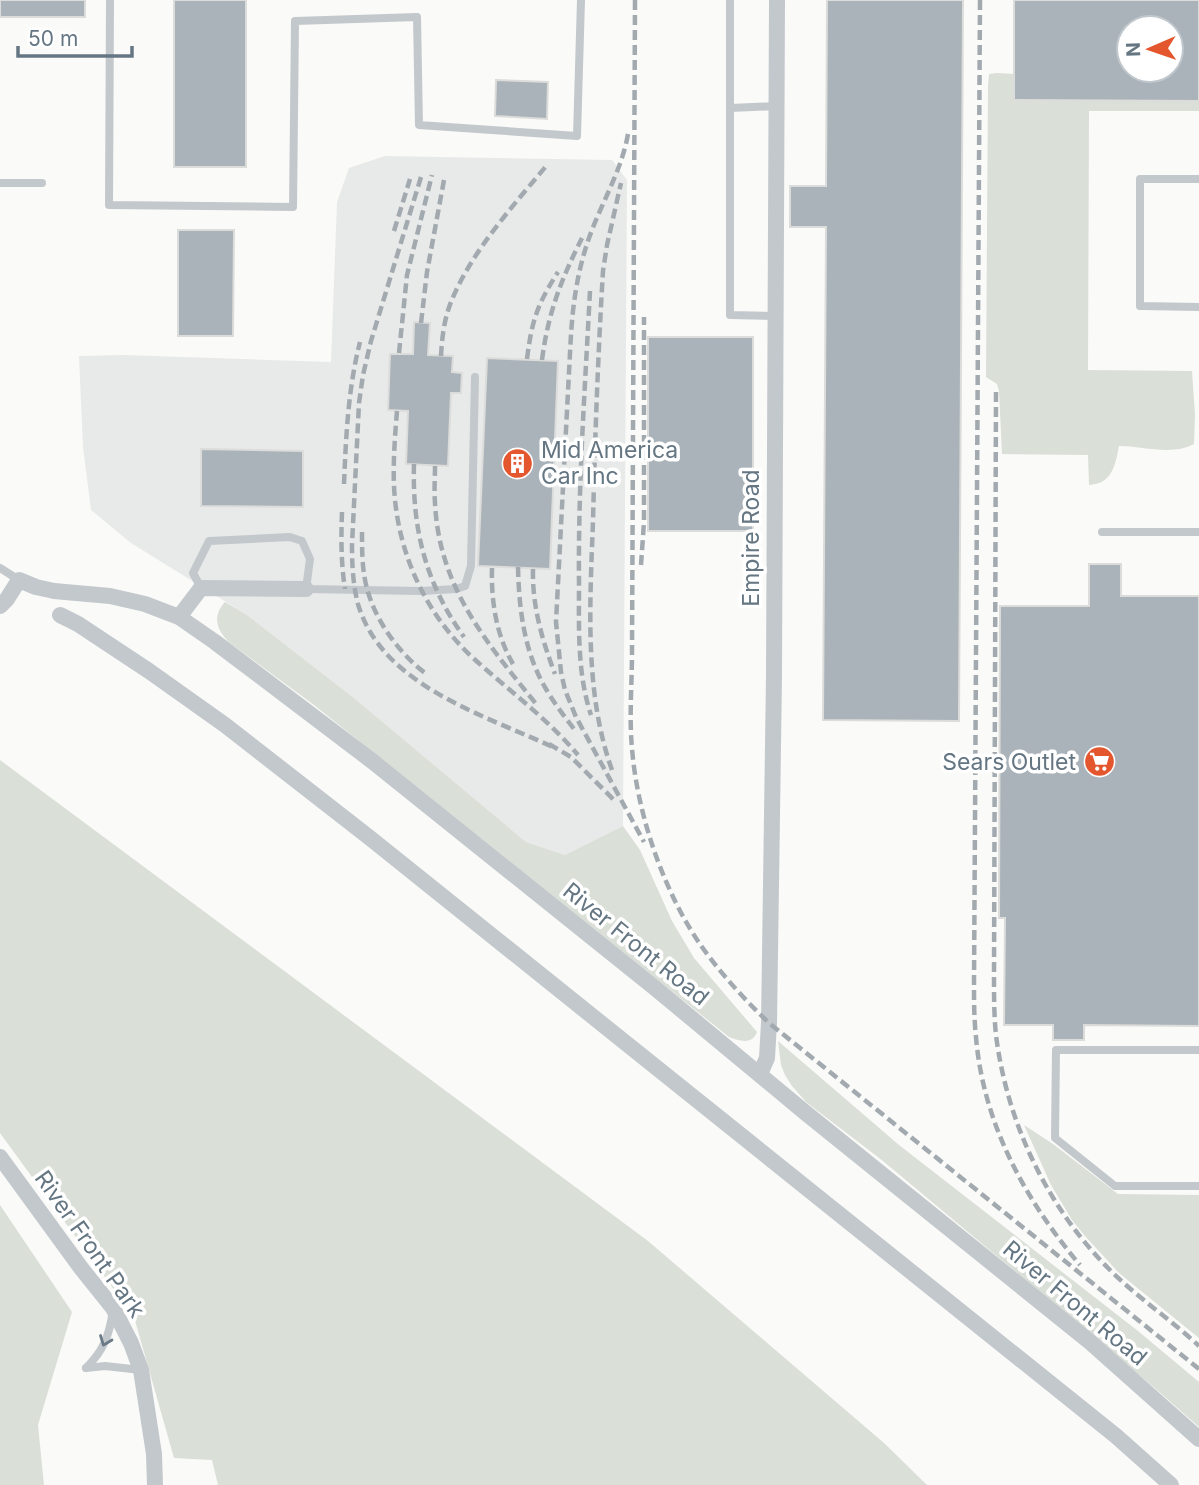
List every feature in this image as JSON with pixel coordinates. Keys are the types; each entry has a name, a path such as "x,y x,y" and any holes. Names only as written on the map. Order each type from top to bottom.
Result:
{"street":[{"name":"Empire Road","path":"760,1074 767,1058 769,1023 774,676 777,0"},
{"name":"River Front Road","path":"19,580 45,589 110,596 145,604 178,617 257,673 372,761 1090,1342 1199,1439"},
{"path":"0,606 19,580"},
{"path":"178,617 201,588 306,589"},
{"path":"60,615 129,657 225,725 370,838 1116,1436 1171,1485"},
{"name":"River Front Park","path":"0,1157 113,1308 131,1343 141,1370 154,1454 155,1485"}],"lane":[{"path":"110,0 109,205 293,207 295,21 417,18 419,125 578,136 581,0"},
{"path":"730,0 730,315 775,316"},
{"path":"730,108 777,106"},
{"path":"1199,180 1140,179 1140,306 1199,307"},
{"path":"0,183 42,183"},
{"path":"201,588 193,573 209,541 290,537 302,541 310,559 306,589 421,591 465,586 471,566 475,377"},
{"path":"1102,532 1199,532"},
{"name":"River Front Road","path":"0,568 19,580"},
{"path":"1199,1050 1056,1050 1055,1138 1115,1186 1199,1186"},
{"path":"113,1308 102,1350 86,1368 105,1366 141,1370"}],"shaded area":[{"path":"989,74 1014,74 1014,100 1199,101 1199,111 1089,111 1088,370 1192,371 1195,415 1194,444 1167,450 1119,446 1111,473 1097,484 1089,485 1088,455 1002,454 999,391 997,384 986,377 988,86"},
{"path":"385,156 612,160 627,180 623,826 565,855 526,842 354,698 247,615 131,543 91,510 83,447 79,356 331,362 337,202 349,168"},
{"path":"225,602 247,615 354,698 526,842 565,855 623,826 640,850 672,921 694,958 757,1032 755,1036 745,1041 729,1037 314,705 230,643 217,623 218,612"},
{"path":"0,760 648,1241 884,1443 927,1485 218,1485 212,1460 174,1458 134,1317 0,1133"},
{"path":"778,1041 899,1145 1138,1331 1199,1382 1199,1427 883,1161 806,1102 785,1075"},
{"path":"1024,1125 1118,1194 1199,1195 1199,1338 1119,1273 1085,1236 1051,1185"},
{"path":"0,1205 72,1312 38,1425 44,1485 0,1485"}],"building":[{"path":"0,0 85,0 85,17 0,17"},
{"path":"174,0 246,0 246,167 174,167"},
{"path":"827,0 963,0 959,721 823,720 826,227 790,227 790,186 826,186"},
{"path":"1014,0 1199,0 1199,101 1014,100"},
{"path":"496,80 548,82 547,119 495,116"},
{"path":"178,230 234,230 233,336 178,336"},
{"path":"414,322 430,323 428,355 453,356 452,372 462,373 461,393 451,393 448,466 406,464 408,411 388,410 390,354 413,354"},
{"path":"648,337 753,337 753,531 648,531"},
{"name":"Mid America Car Inc","path":"487,358 558,361 550,569 478,566"},
{"path":"201,449 303,451 303,507 201,506"},
{"name":"Sears Outlet","path":"1089,564 1121,564 1121,596 1199,596 1199,1026 1084,1025 1084,1040 1053,1040 1053,1025 1004,1025 1005,918 999,918 1000,606 1089,606"}],"railway":[{"path":"635,0 631,724 640,799 646,826 664,878 688,926 702,947 734,987 769,1023 1199,1369"},
{"path":"980,0 975,1030 980,1069 997,1130 1025,1187 1080,1265"},
{"path":"628,134 620,163 586,247 574,301 556,622 565,690 576,717 644,842"},
{"path":"441,356 447,315 459,283 481,247 547,165"},
{"path":"399,353 407,275 432,175"},
{"path":"421,177 363,375 359,403 352,545 358,604 371,633 390,657 413,678 470,711 557,749"},
{"path":"394,231 410,179"},
{"path":"421,323 427,272 444,180"},
{"path":"612,770 603,740 593,679 591,584 603,271 621,183"},
{"path":"542,360 556,297 582,238"},
{"path":"527,359 536,313 558,272"},
{"path":"590,291 581,473 579,616 583,683 591,715"},
{"path":"641,565 644,522 644,317"},
{"path":"344,484 350,395 360,342"},
{"path":"996,392 994,1013 1001,1068 1020,1131 1049,1191 1067,1219 1110,1270 1199,1346"},
{"path":"397,411 394,467 396,510 407,557 427,600 440,620 472,657 540,716 578,755"},
{"path":"414,464 416,511 424,555 440,597 464,637"},
{"path":"435,466 438,534 456,588 484,636 537,705"},
{"path":"342,512 345,589"},
{"path":"362,532 363,570 372,604 390,637 425,673"},
{"path":"518,567 521,614 532,660 549,694 574,729"},
{"path":"492,568 496,617 502,641 513,664"},
{"path":"533,569 539,622 555,674"},
{"path":"549,744 571,757 615,801"}],"place":[{"name":"Mid America Car Inc","path":"518,463"},
{"name":"Sears Outlet","path":"1099,762"}]}
